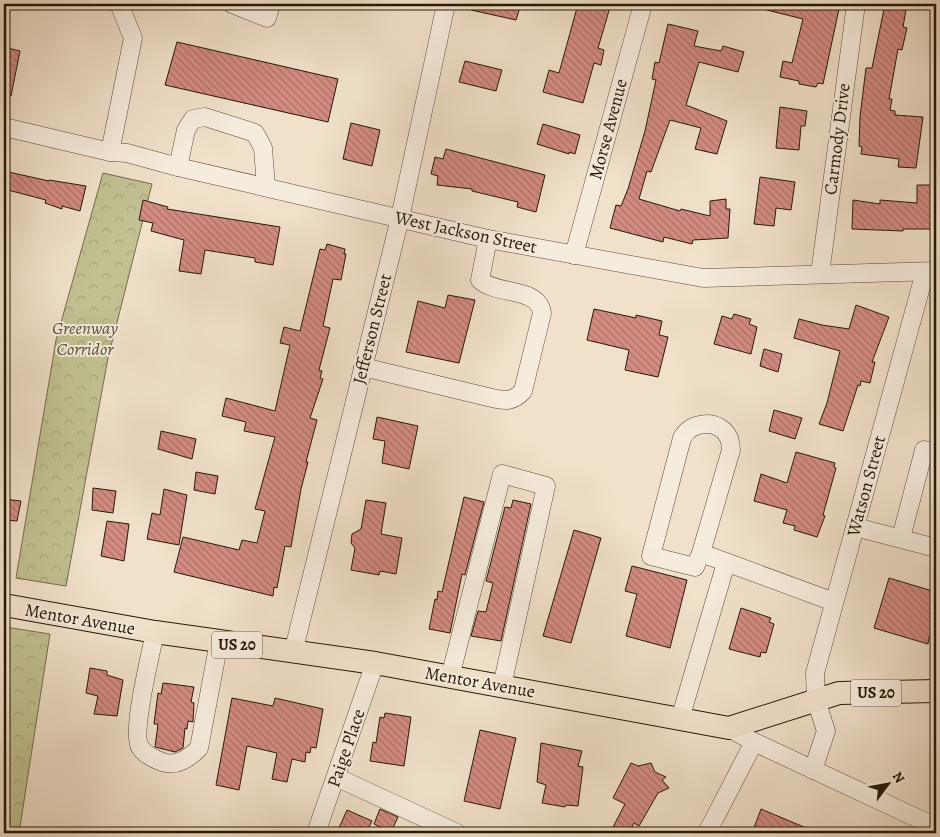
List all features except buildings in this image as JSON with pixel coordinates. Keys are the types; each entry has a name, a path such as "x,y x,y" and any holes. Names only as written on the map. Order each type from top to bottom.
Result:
{"main road":[{"name":"Mentor Avenue","path":"4,605 155,632 293,653 375,663 729,728"},
{"name":"US 20","path":"729,728 839,693 936,692"}],"street":[{"path":"110,152 133,38 119,4"},
{"path":"232,4 268,18 271,4"},
{"name":"Jefferson Street","path":"293,653 400,218 446,4"},
{"name":"Morse Avenue","path":"574,255 643,4"},
{"name":"Carmody Drive","path":"820,274 856,4"},
{"path":"178,167 186,130 193,119 205,117 255,133 262,148 266,187"},
{"name":"West Jackson Street","path":"4,127 110,152 127,153 178,167 488,239 703,278 931,272"},
{"path":"363,367 492,398 507,401 517,398 523,391 542,313 541,304 535,298 487,286 480,280 488,239"},
{"name":"Watson Street","path":"813,770 826,731 816,700 815,674 855,527 931,272"},
{"path":"704,424 720,428 729,437 731,450 700,554 694,567 651,556 682,438 686,431 695,425 704,424"},
{"path":"900,538 924,450 936,453"},
{"path":"450,677 502,474 546,486 502,686"},
{"path":"855,527 936,548"},
{"path":"700,554 834,602"},
{"path":"680,719 726,563"},
{"path":"155,632 137,725 139,746 151,758 166,763 182,762 199,748 219,642"},
{"name":"Paige Place","path":"316,833 375,663"},
{"name":"Mentor Avenue","path":"729,728 813,770 936,826"},
{"path":"707,833 754,742"},
{"path":"336,777 457,833"}],"green space":[{"name":"Greenway Corridor","path":"103,173 152,184 108,358 66,586 16,578 56,340"},
{"path":"5,627 50,634 19,833 4,833"}]}
